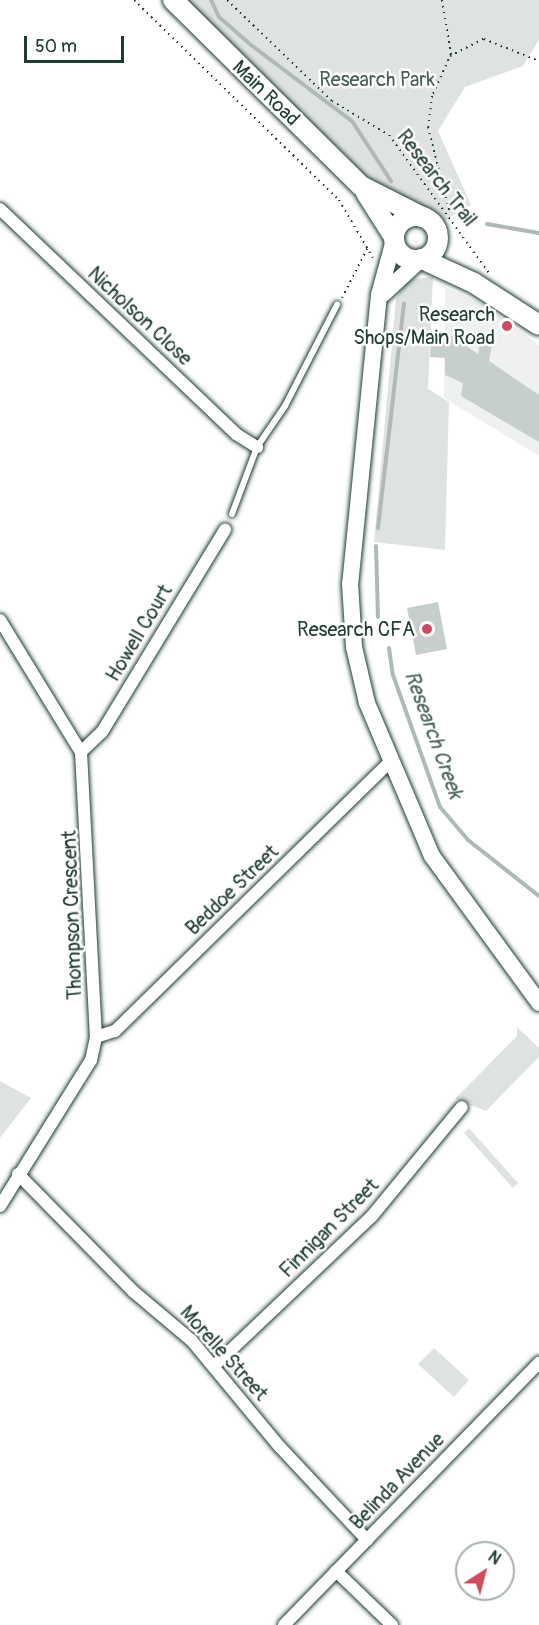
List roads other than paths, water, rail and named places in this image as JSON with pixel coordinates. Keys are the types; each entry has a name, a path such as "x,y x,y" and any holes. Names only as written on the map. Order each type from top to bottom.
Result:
{"main road":[{"name":"Main Road","path":"173,0 361,186 403,256 421,259 474,283 539,325"},
{"name":"Main Road","path":"361,186 422,217 437,233 474,283"},
{"path":"422,217 405,219 394,238 378,303 350,583 354,647 367,703 390,762 432,856 539,1003"},
{"path":"378,303 394,280 435,249 437,233"}],"street":[{"name":"Nicholson Close","path":"0,209 236,434 257,447"},
{"name":"Howell Court","path":"81,752 102,732 225,530"},
{"name":"Thompson Crescent","path":"0,620 81,752 96,1037 92,1060 18,1174 0,1206"},
{"name":"Beddoe Street","path":"96,1037 115,1031 390,762"},
{"name":"Finnigan Street","path":"214,1366 372,1216 462,1107"},
{"name":"Morelle Street","path":"18,1174 214,1366 279,1446 367,1540"},
{"name":"Belinda Avenue","path":"284,1625 539,1363"},
{"path":"336,1571 392,1625"}],"lane":[{"path":"232,514 257,447 285,406 337,305"}],"waterway":[{"name":"Research Creek","path":"211,0 219,17 251,45 352,121 391,181"},
{"path":"487,224 539,233"},
{"name":"Research Creek","path":"378,528 404,304"},
{"name":"Research Creek","path":"376,546 378,617"},
{"name":"Research Creek","path":"389,648 393,675 440,807 468,840 539,896"}],"place":[{"name":"Research Shops/Main Road","path":"507,326"},
{"name":"Research CFA","path":"427,629"}],"park label":[{"name":"Research Park","path":"377,79"}]}
